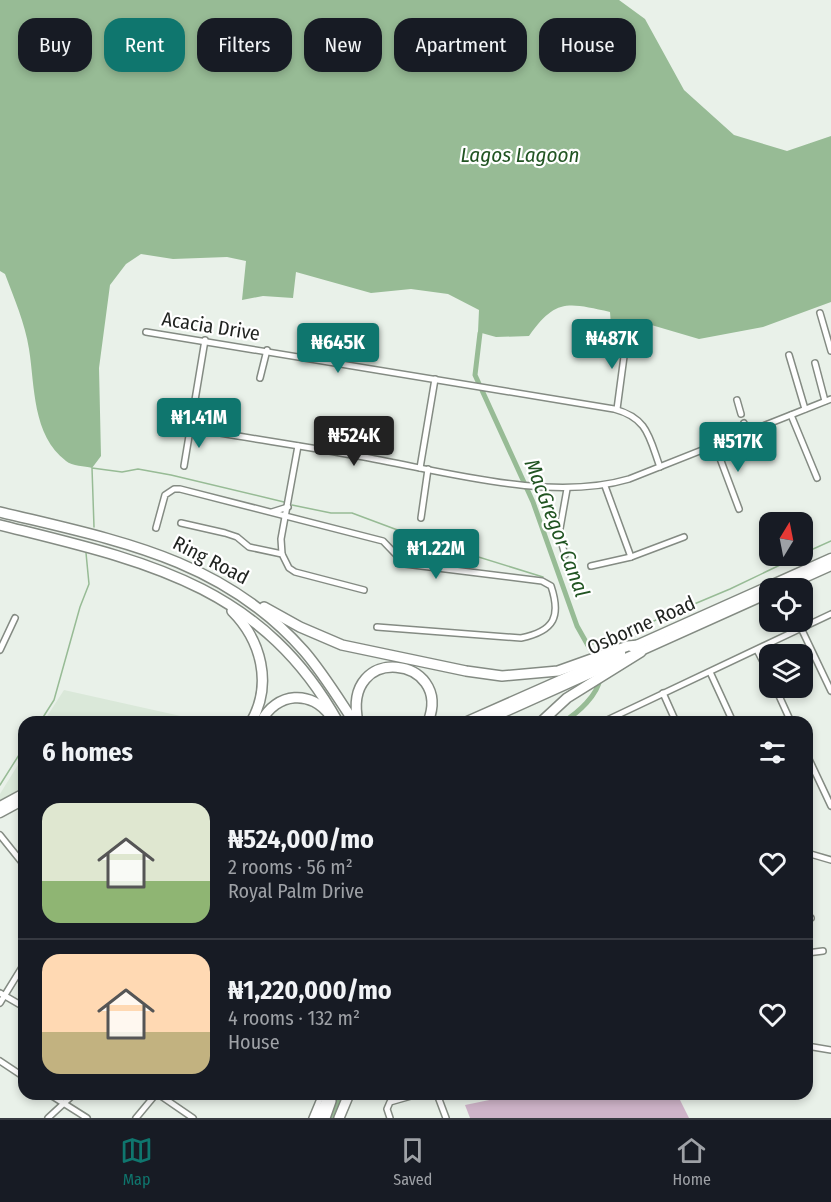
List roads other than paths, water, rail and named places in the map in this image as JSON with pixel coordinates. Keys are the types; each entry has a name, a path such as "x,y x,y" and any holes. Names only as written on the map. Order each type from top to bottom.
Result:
{"highway":[{"name":"Ring Road","path":"0,512 100,536 178,561 246,597 304,651 352,716"},
{"name":"Ring Road","path":"0,525 155,566 218,596 248,616 285,650 321,693 332,716"},
{"path":"218,596 249,631 260,655 263,680 260,704 254,716"},
{"path":"246,597 300,627 331,641 466,671 520,676 558,671 588,671 610,661 628,646 640,649 636,658 610,661 588,671 567,698 548,716"},
{"path":"356,716 357,692 366,678 382,667 392,666 409,669 424,680 431,693 429,716"},
{"path":"266,716 282,699 300,697 318,704 329,716"},
{"path":"318,1118 328,1100"},
{"path":"325,1118 330,1100"},
{"path":"339,1118 347,1100"},
{"path":"344,1118 348,1100"}],"main road":[{"name":"Osborne Road","path":"640,649 831,558"},
{"path":"804,578 831,566"},
{"name":"Osborne Road","path":"640,649 759,598"},
{"name":"Osborne Road","path":"480,716 588,671"},
{"name":"Osborne Road","path":"495,716 567,680"},
{"path":"0,806 18,797"},
{"path":"0,813 18,803"}],"street":[{"path":"820,314 831,351"},
{"name":"Acacia Drive","path":"146,332 617,409"},
{"path":"627,334 617,409 641,422 660,467"},
{"path":"184,466 205,340"},
{"path":"260,378 267,350"},
{"path":"789,355 806,409"},
{"path":"191,428 521,484 567,489 605,486 660,467 828,400 815,363"},
{"path":"420,468 435,379"},
{"path":"737,400 741,414"},
{"path":"791,415 817,477"},
{"path":"744,423 748,432"},
{"path":"715,445 739,510"},
{"path":"298,446 281,539 282,554 289,568 295,572 363,590"},
{"path":"421,518 428,469"},
{"path":"605,486 631,557"},
{"path":"156,528 163,499 174,489 382,541 405,564 542,581 551,586 558,607 555,617 541,632 521,638 377,627"},
{"path":"565,555 559,534 567,489"},
{"path":"272,512 288,507"},
{"path":"181,523 225,533 237,537 249,547 273,550 282,554"},
{"path":"591,566 631,557 684,537"},
{"path":"273,550 281,539"},
{"path":"813,622 831,614"},
{"path":"0,650 15,618"},
{"path":"616,716 793,632"},
{"path":"803,632 831,691"},
{"path":"757,650 759,654"},
{"path":"710,672 731,716"},
{"path":"663,693 673,716"},
{"path":"780,698 788,716"},
{"path":"813,768 831,806"},
{"path":"0,835 18,858"},
{"path":"813,855 831,860"},
{"path":"813,952 823,951"},
{"path":"0,1003 2,995 18,972"},
{"path":"2,995 18,1004"},
{"path":"813,1047 831,1050"},
{"path":"0,1061 18,1073"},
{"path":"58,1100 87,1118"},
{"path":"48,1118 67,1100"},
{"path":"136,1118 152,1100"},
{"path":"166,1100 193,1118"},
{"path":"312,1118 320,1100"},
{"path":"390,1118 387,1109 390,1102 397,1100"},
{"path":"439,1100 446,1118"}],"water":[{"name":"Lagos Lagoon","path":"0,0 619,0 645,19 684,90 734,135 787,151 831,136 831,302 763,327 699,339 648,324 631,333 611,326 610,312 573,306 555,309 529,336 496,337 478,332 479,310 448,294 411,289 371,293 296,272 293,298 263,296 242,300 246,261 227,257 173,259 141,254 126,264 110,285 99,368 101,456 92,468 66,461 47,438 37,409 25,330 5,274 0,271"}],"waterway":[{"name":"MacGregor Canal","path":"480,333 475,375 533,502 577,626 595,658"},
{"path":"94,527 92,468 122,472 138,469 284,502"},
{"path":"292,505 331,513 352,513 427,541 543,577"},
{"path":"813,549 831,541"},
{"path":"44,716 54,700 80,607 89,584 86,553"},
{"path":"587,645 606,641 730,589 778,566"},
{"name":"MacGregor Canal","path":"572,716 595,691 600,678"},
{"path":"0,785 18,756"},
{"name":"MacGregor Canal","path":"332,1118 339,1100"}]}
